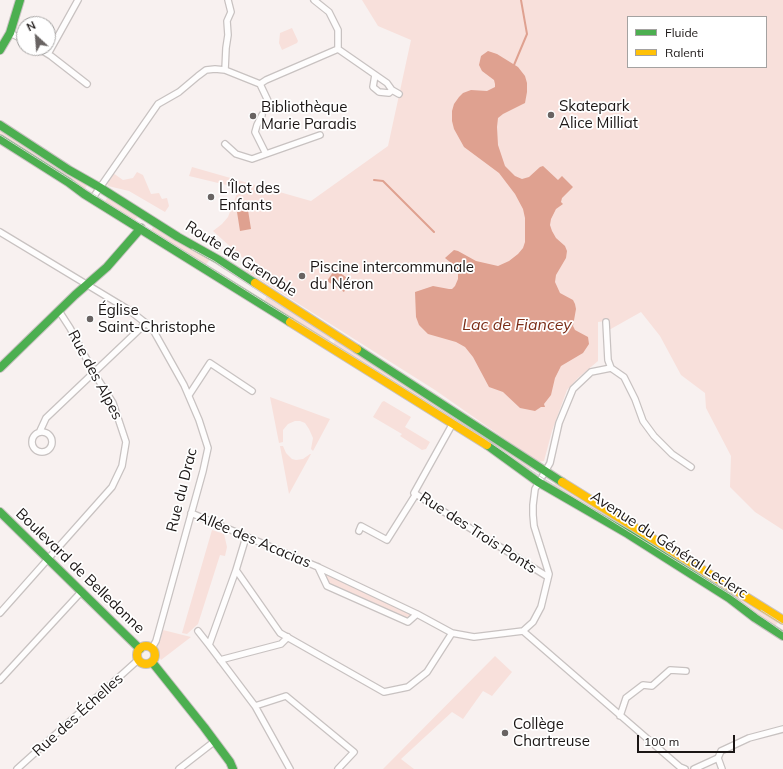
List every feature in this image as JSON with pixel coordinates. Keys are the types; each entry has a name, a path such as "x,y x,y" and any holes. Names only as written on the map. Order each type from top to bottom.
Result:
{"main road":[{"path":"1,47 10,33 20,0"},
{"name":"Route de Grenoble","path":"0,125 69,170 99,186 178,237 249,279 545,472"},
{"name":"Route de Grenoble","path":"0,140 68,182 92,199 453,423 497,451 538,482"},
{"path":"0,368 75,295 107,267 141,228"},
{"name":"Avenue du Général Leclerc","path":"545,472 783,620"},
{"name":"Avenue du Général Leclerc","path":"538,482 628,534 729,598 755,618 783,636"},
{"name":"Boulevard de Belledonne","path":"0,512 140,649"},
{"path":"147,646 152,648 154,658 152,662 147,664 141,663 138,660 137,656 140,649 147,646"},
{"path":"152,662 215,741 230,762 233,769"}],"street":[{"path":"56,40 78,0"},
{"path":"225,70 228,35 227,21 231,12 228,0"},
{"path":"314,0 329,12 338,30 338,49"},
{"path":"10,33 16,36"},
{"path":"260,84 338,49"},
{"path":"338,49 387,83 392,90 399,94"},
{"path":"51,56 87,84"},
{"path":"92,199 99,186 158,104 179,92 206,70 225,70 260,84 270,103 267,107"},
{"path":"375,75 373,87 379,92 389,93 392,90"},
{"path":"262,115 256,125 255,132 266,154"},
{"path":"225,144 236,154 252,159 320,135"},
{"path":"141,228 153,220"},
{"name":"Rue du Drac","path":"0,232 88,285 152,328 189,395 208,448 156,641 152,648"},
{"name":"Rue des Alpes","path":"0,613 112,487 122,466 126,442 113,403 94,374 70,328 59,311"},
{"path":"606,322 608,360 611,368 624,377 635,399 643,421 654,436 672,454 691,467"},
{"path":"40,431 46,418 146,323"},
{"path":"189,395 210,363 252,391"},
{"path":"611,368 591,372 572,389 559,423 550,463 538,482 534,494 534,526 548,578 541,607 533,622 523,631 620,716 680,767 685,769"},
{"name":"Rue des Trois Ponts","path":"453,423 414,493 548,578"},
{"path":"359,530 361,526 387,540 416,494"},
{"name":"Allée des Acacias","path":"191,513 318,567 417,614 452,633 474,637 523,631"},
{"path":"209,645 236,570 246,537"},
{"name":"Allée des Acacias","path":"318,567 327,586 408,622 417,614"},
{"path":"236,570 280,633 384,692 408,687 427,672 452,633"},
{"path":"0,680 82,591"},
{"path":"198,630 255,706 290,769"},
{"path":"220,660 281,644 288,637"},
{"name":"Rue des Échelles","path":"17,769 138,660"},
{"path":"620,716 626,698 643,685 652,686 670,670 686,671"},
{"path":"255,706 286,696 354,752 338,769"},
{"path":"722,769 718,758 721,750 748,738 783,729"},
{"path":"179,769 215,741"},
{"path":"694,769 718,758"}],"shaded area":[{"path":"362,0 783,0 783,530 755,512 730,487 731,456 706,408 705,393 681,375 660,336 641,312 609,330 606,321 598,322 598,361 578,378 567,390 552,431 544,461 538,462 435,390 245,270 246,264 243,258 213,231 228,217 239,188 189,176 192,167 311,201 388,146 411,40 378,26"},
{"path":"292,28 298,41 297,43 282,50 279,43 280,33"},
{"path":"0,128 88,184 84,190 0,137"},
{"path":"137,172 143,175 151,194 159,193 162,199 167,198 169,206 165,212 129,191 108,186 107,183 113,173 123,180 133,178"},
{"path":"108,197 139,216 134,221 103,204"},
{"path":"155,224 211,258 205,266 150,232"},
{"path":"268,294 332,336 328,343 263,303"},
{"path":"336,339 532,466 527,472 332,346"},
{"path":"270,397 330,419 313,451 311,449 313,438 305,423 300,421 295,421 288,424 283,430 283,442 279,443"},
{"path":"384,401 411,417 405,427 430,442 426,449 422,450 400,436 402,434 373,417"},
{"path":"280,446 283,446 286,453 292,459 303,459 311,454 289,494"},
{"path":"557,480 780,619 774,628 552,488"},
{"path":"212,530 224,534 227,547 225,556 220,555 198,624 187,634 182,633"},
{"path":"318,567 417,614 408,622 327,586"},
{"path":"163,630 191,637 161,660 158,654 158,646"},
{"path":"495,656 512,672 492,696 483,691 463,719 452,712 401,759 414,769 383,769"}],"water":[{"name":"Lac de Fiancey","path":"488,51 497,54 518,67 525,76 527,83 525,103 498,118 498,145 505,166 515,176 522,179 529,177 543,166 558,180 562,176 573,187 562,198 561,202 563,204 556,209 551,219 550,225 552,231 556,238 565,246 567,251 566,258 556,275 555,282 560,293 573,300 576,309 573,326 575,330 588,337 589,344 583,353 561,366 555,378 551,395 544,404 545,407 541,407 535,411 520,408 503,392 489,387 473,357 465,347 456,342 428,334 419,325 416,317 415,292 433,286 452,289 455,286 458,279 458,274 450,262 445,258 454,250 476,261 498,266 509,261 518,254 523,248 525,242 525,218 523,209 515,194 499,173 464,147 454,129 452,121 454,104 463,93 471,90 487,91 495,87 494,80 482,71 479,65 481,56"},
{"path":"248,210 251,229 240,231 237,212"},
{"path":"335,269 347,278 348,285 344,292 327,281"}],"waterway":[{"path":"514,65 527,34 521,0"},
{"path":"374,180 383,181 434,232"}],"tram line":[{"path":"0,135 485,439 541,477 731,595 783,632"},
{"path":"192,249 214,261 286,309"},
{"path":"761,610 783,624"}],"traffic: fast":[{"path":"0,50 10,33 20,0"},
{"path":"0,125 69,170 255,283"},
{"path":"0,139 68,182 84,194 290,322"},
{"path":"0,368 75,295 107,267 141,228"},
{"path":"357,349 562,482"},
{"path":"487,445 538,482 628,534 729,598 755,618 783,636"},
{"path":"0,512 140,649"},
{"path":"152,662 204,727 230,762 233,769"}],"traffic: slow":[{"path":"255,283 357,349"},
{"path":"290,322 487,445"},
{"path":"562,482 783,620"},
{"path":"146,646 152,649 155,655 152,661 146,664 140,661 137,655 140,649 146,646"}],"place":[{"name":"Skatepark Alice Milliat","path":"551,115"},
{"name":"Bibliothèque Marie Paradis","path":"253,116"},
{"name":"L'Îlot des Enfants","path":"211,197"},
{"name":"Piscine intercommunale du Néron","path":"302,276"},
{"name":"Église Saint-Christophe","path":"90,319"},
{"name":"Collège Chartreuse","path":"505,733"}]}
